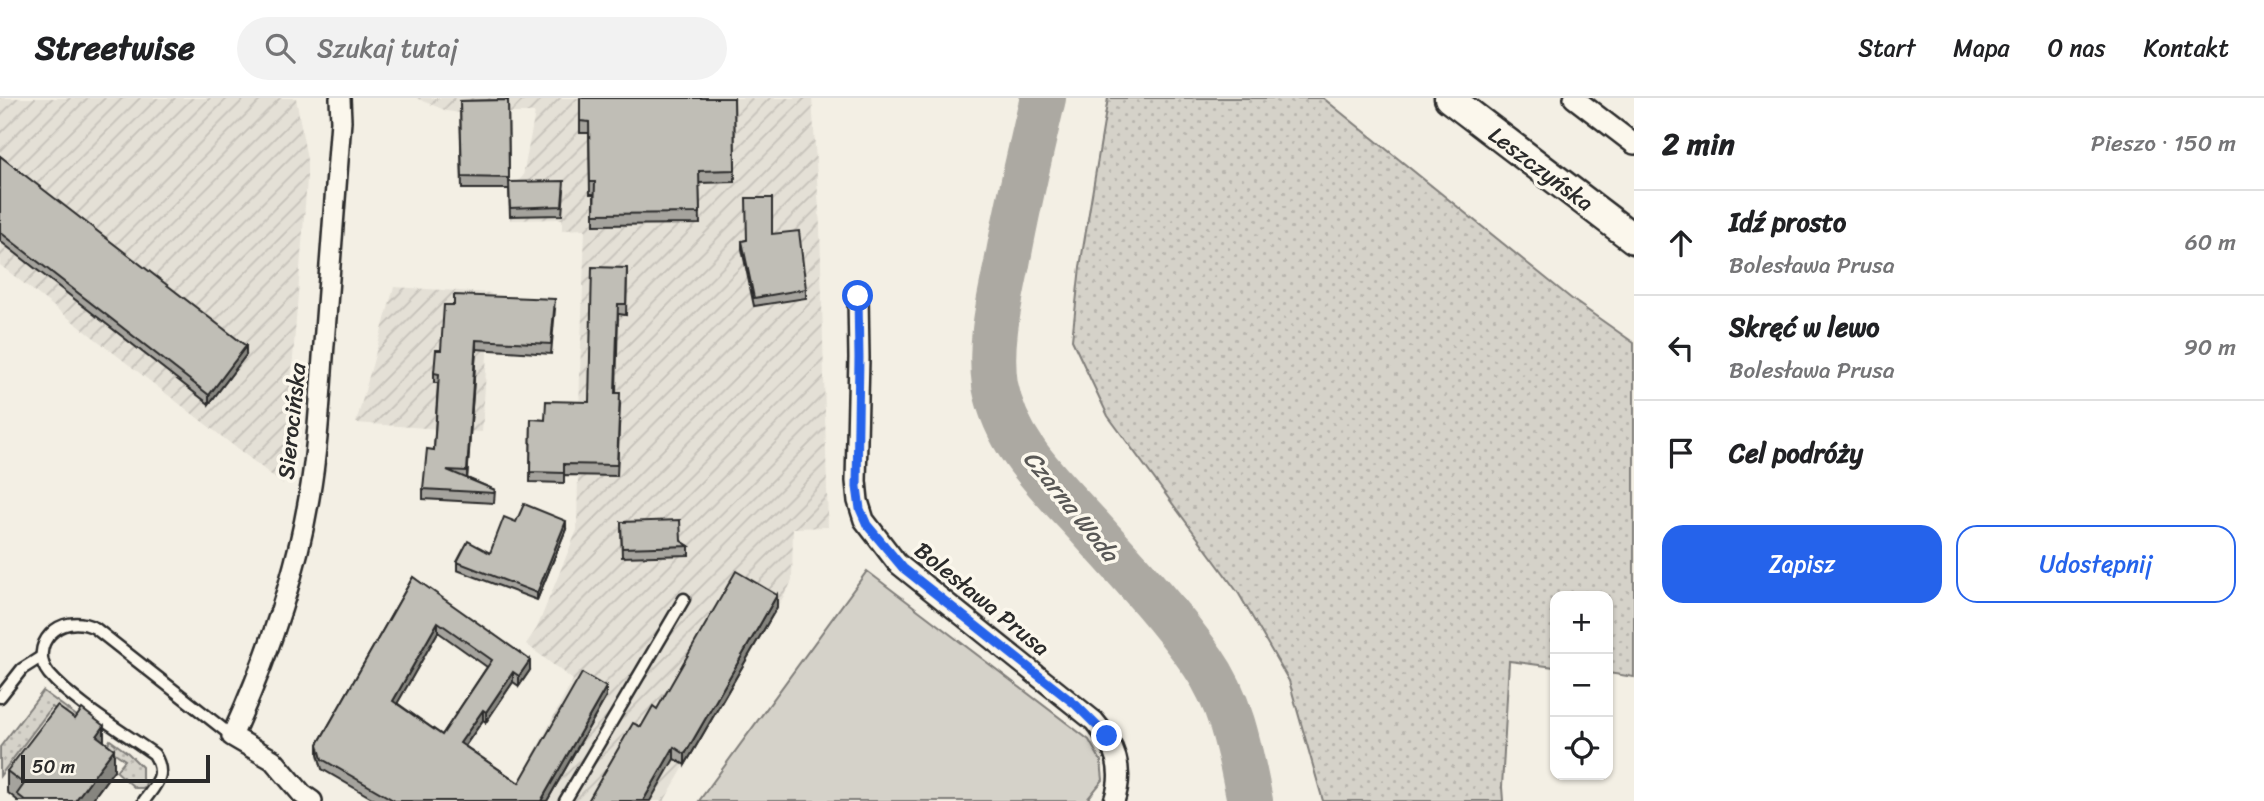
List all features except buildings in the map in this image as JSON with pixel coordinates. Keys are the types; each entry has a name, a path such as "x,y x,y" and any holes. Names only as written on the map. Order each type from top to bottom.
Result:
{"main road":[{"name":"Leszczyńska","path":"1449,98 1634,239"}],"street":[{"name":"Sierocińska","path":"232,736 255,682 281,608 309,499 319,409 341,121 340,98"},
{"path":"1574,98 1634,144"},
{"name":"Bolesława Prusa","path":"858,296 857,487 860,509 866,523 890,555 919,582 1094,721 1107,736 1116,754 1119,772 1115,796"},
{"path":"232,736 273,760 302,794 312,801"}],"lane":[{"path":"565,801 684,599"},
{"path":"144,801 160,779 160,764 153,754 64,689 47,671 41,657 52,631 65,623 83,622 95,628 232,736"},
{"path":"0,698 22,669 41,657"}],"shaded area":[{"path":"0,98 296,98 307,160 307,180 283,484 0,265"},
{"path":"416,98 812,98 820,227 828,527 793,528 792,580 789,587 664,801 509,801 573,680 526,644 537,628 577,530 585,229 562,230 562,219 510,220 509,191 523,176 535,113 460,113 447,111"},
{"path":"1108,98 1323,98 1573,300 1634,343 1634,677 1613,674 1613,591 1550,591 1550,666 1509,661 1503,801 1323,801 1289,681 1239,594 1108,416 1072,340 1080,267"},
{"path":"394,287 491,293 482,432 356,423"},
{"path":"867,571 1089,740 1101,761 1103,780 1086,801 699,801"},
{"path":"43,691 85,722 80,727 52,707 0,776 0,747"},
{"path":"110,740 142,767 142,780 146,783 144,788 135,788 116,771 125,760 106,747"}],"waterway":[{"name":"Czarna Woda","path":"1043,98 1019,201 996,324 993,370 1001,407 1009,427 1032,463 1148,593 1203,662 1228,711 1250,801"}],"route":[{"path":"858,296 857,487 860,509 867,525 897,563 1076,705 1107,736"}]}
